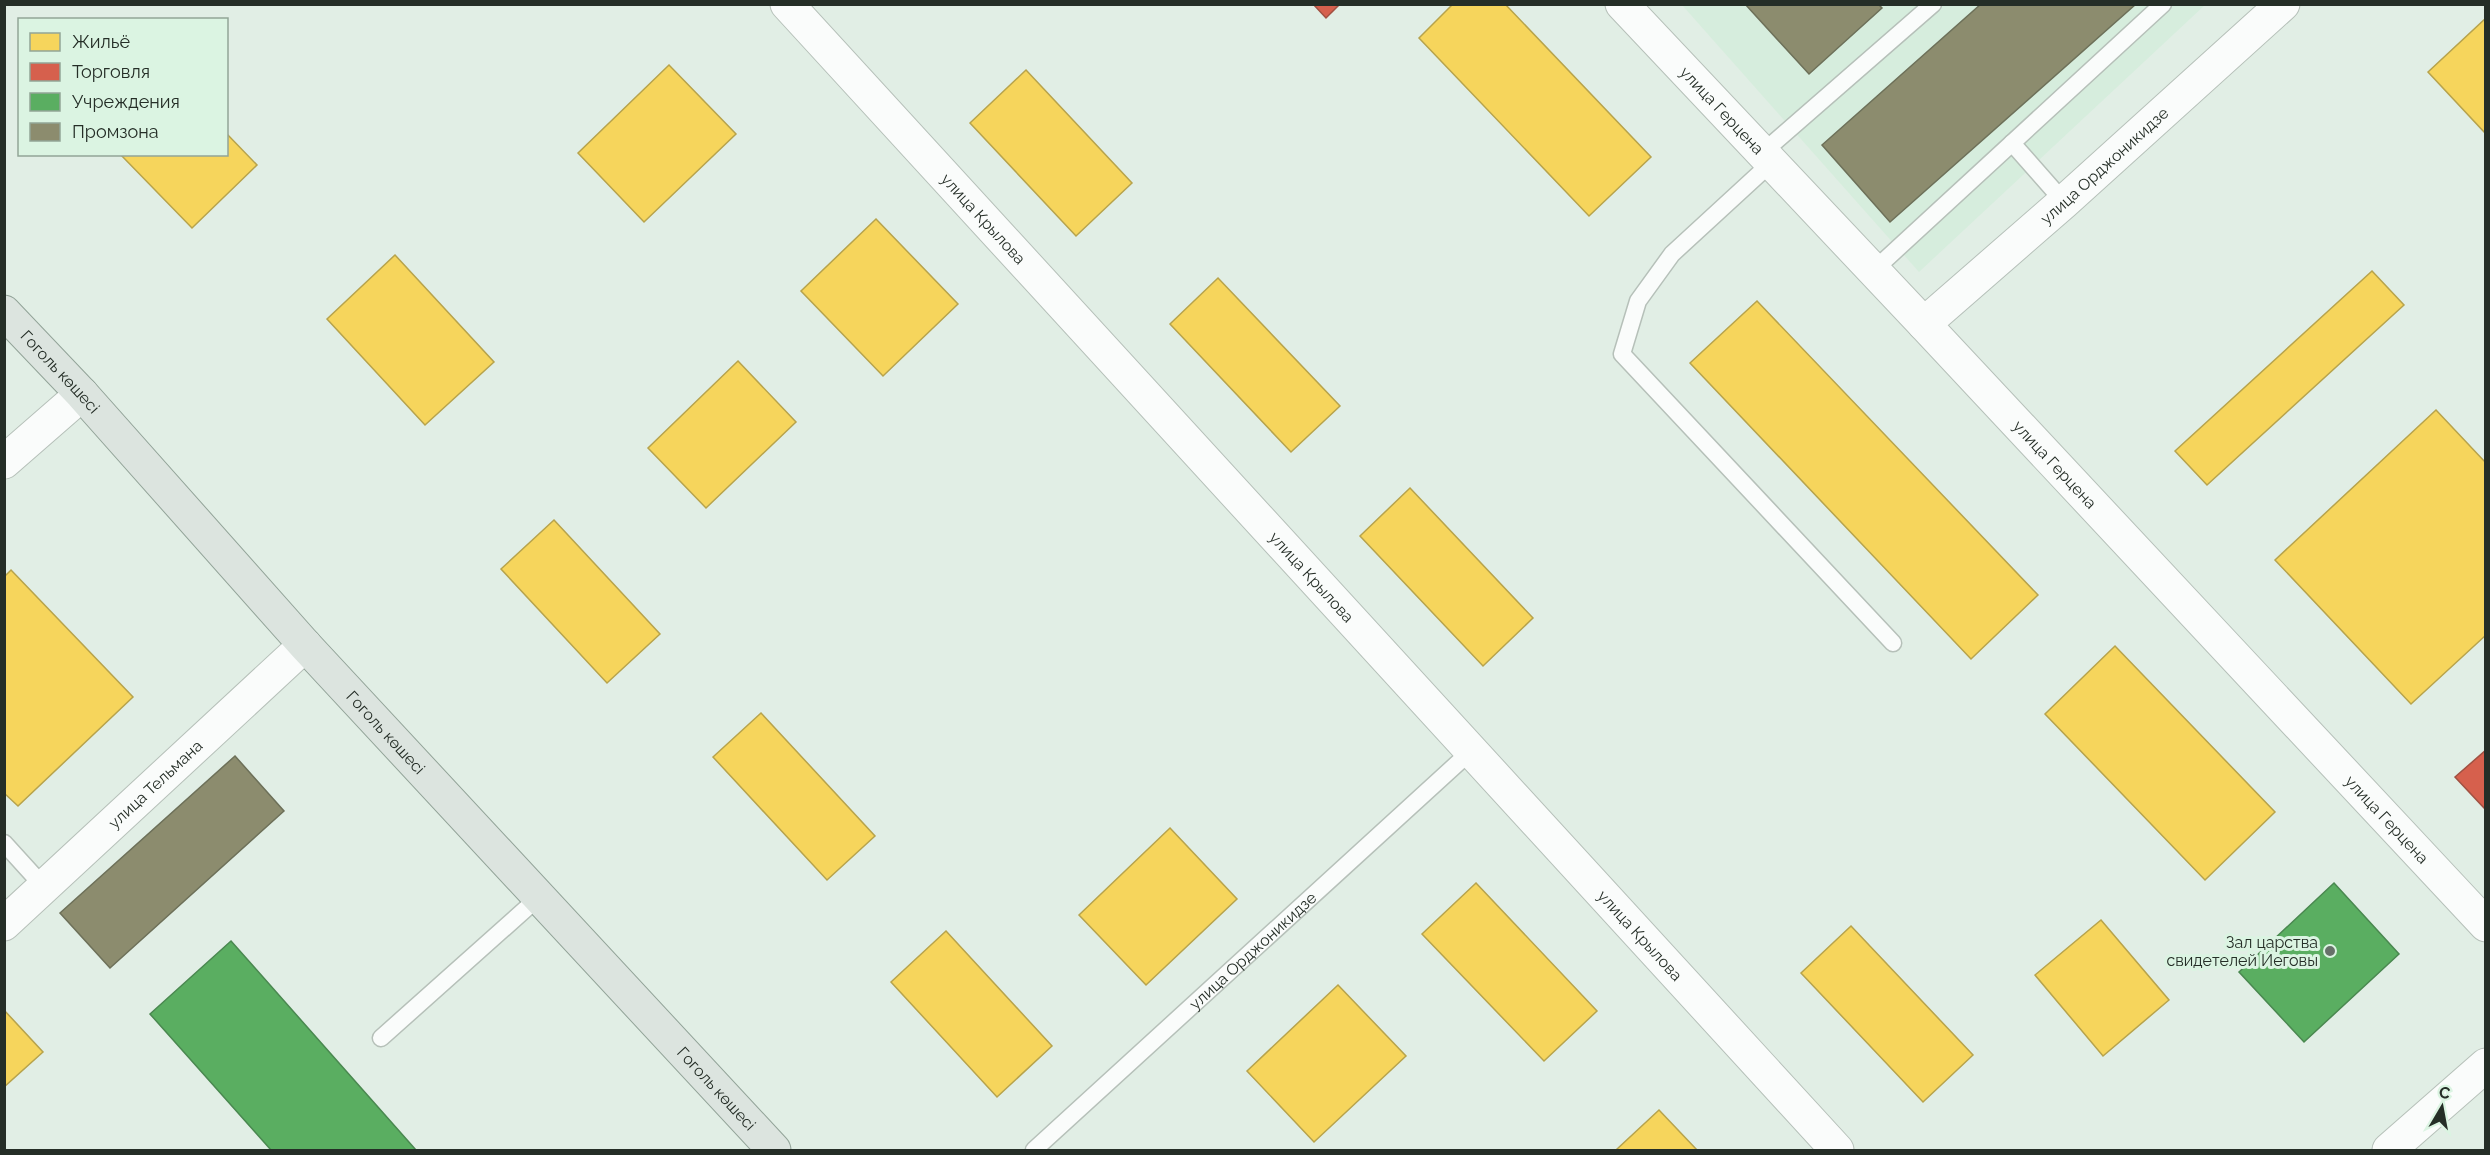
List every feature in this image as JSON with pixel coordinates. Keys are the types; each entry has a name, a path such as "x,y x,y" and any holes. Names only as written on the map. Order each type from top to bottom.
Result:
{"main road":[{"name":"Гоголь көшесі","path":"4,312 82,394 305,645 774,1150"}],"street":[{"name":"улица Крылова","path":"787,4 1837,1150"},
{"name":"улица Герцена","path":"1622,4 2486,925"},
{"name":"улица Орджоникидзе","path":"1924,324 2064,202 2283,4"},
{"path":"4,462 82,394"},
{"name":"улица Тельмана","path":"4,924 305,645"},
{"path":"2389,1150 2486,1065"}],"lane":[{"path":"1893,643 1622,354 1638,301 1672,254 1914,10 1933,4"},
{"path":"1874,271 2163,4"},
{"path":"2012,143 2064,202"},
{"name":"улица Орджоникидзе","path":"1034,1150 1471,751"},
{"path":"4,843 44,887"},
{"path":"381,1038 539,897"}],"shaded area":[{"path":"1682,5 2205,5 1919,272"}],"building: Жильё":[{"path":"1453,4 1505,4 1651,157 1589,216 1419,38"},
{"path":"2486,18 2486,134 2428,72"},
{"path":"669,65 736,134 644,222 578,153"},
{"path":"1026,70 1132,183 1076,236 970,123"},
{"path":"228,135 257,165 192,228 122,156 228,156"},
{"path":"876,219 958,304 883,376 801,291"},
{"path":"395,255 494,362 425,425 327,319"},
{"path":"2372,271 2404,305 2207,485 2175,451"},
{"path":"1218,278 1340,406 1291,452 1170,324"},
{"path":"1757,301 2038,595 1971,659 1690,363"},
{"path":"738,361 796,422 706,508 648,448"},
{"path":"2436,410 2486,463 2486,635 2411,704 2275,560"},
{"path":"1410,488 1533,618 1483,666 1360,536"},
{"path":"554,520 660,634 607,683 501,569"},
{"path":"11,570 133,697 18,806 4,793 4,577"},
{"path":"2115,646 2275,812 2205,880 2045,714"},
{"path":"761,713 875,836 827,880 713,757"},
{"path":"1170,828 1237,899 1146,985 1079,915"},
{"path":"1476,883 1597,1011 1544,1061 1422,934"},
{"path":"2101,920 2169,1000 2103,1056 2035,975"},
{"path":"1851,926 1973,1055 1923,1102 1801,973"},
{"path":"946,931 1052,1046 997,1097 891,982"},
{"path":"1338,985 1406,1056 1314,1142 1247,1071"},
{"path":"4,1010 43,1052 4,1087"},
{"path":"1659,1110 1697,1150 1616,1150"}],"building: Торговля":[{"path":"1313,4 1340,4 1326,18"},
{"path":"2486,750 2486,810 2455,777"}],"building: Учреждения":[{"path":"2334,883 2399,954 2304,1042 2239,972"},
{"path":"231,941 416,1150 271,1150 150,1014"}],"building: Промзона":[{"path":"1745,4 1878,4 1882,8 1809,74"},
{"path":"1981,4 2136,4 1890,222 1822,145"},
{"path":"235,756 284,811 110,968 60,913"}],"place":[{"name":"Зал царства свидетелей Иеговы","path":"2330,951"}]}
